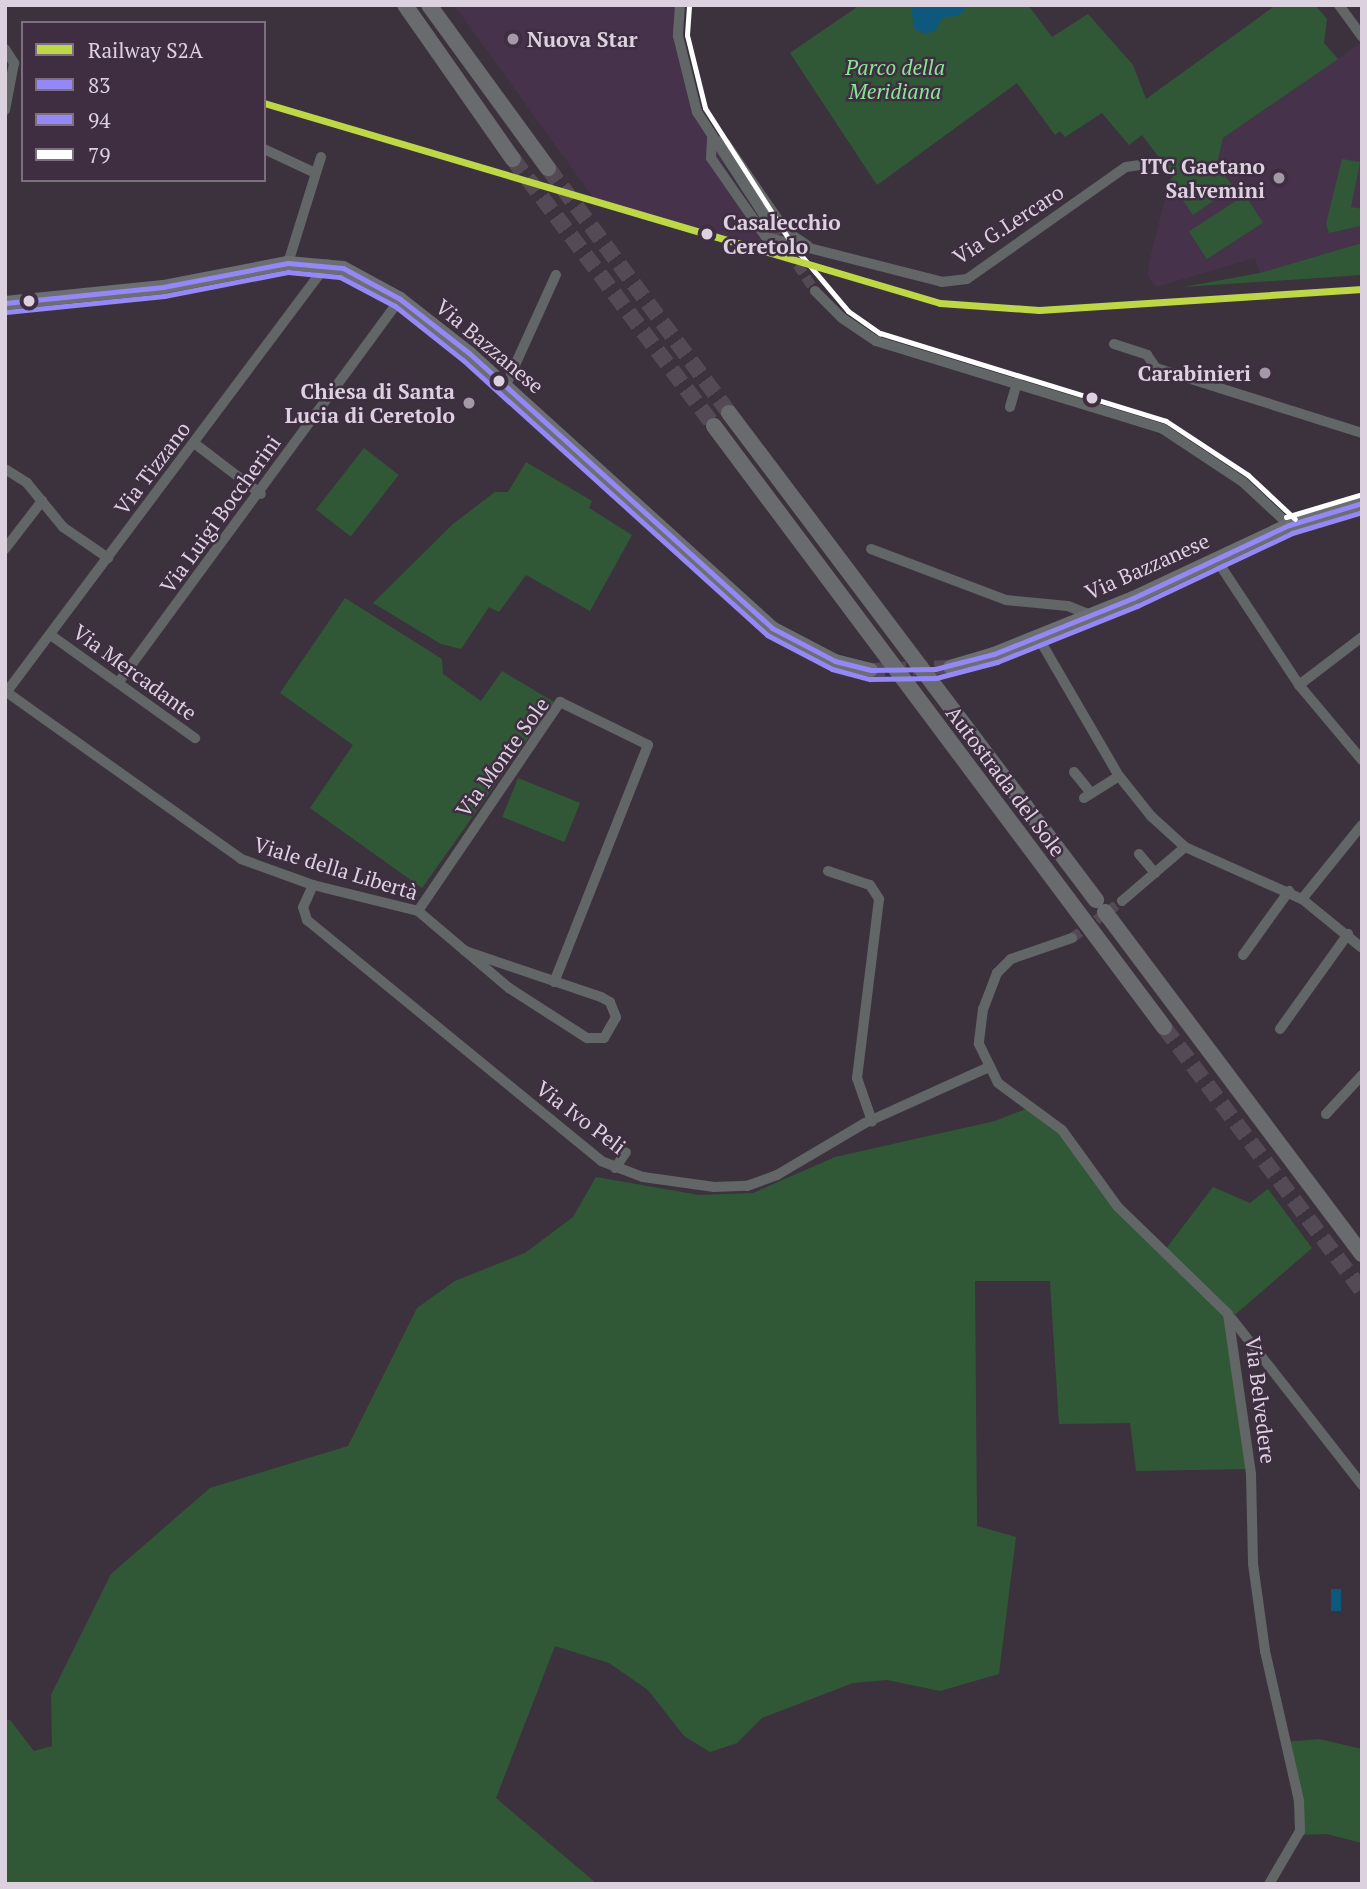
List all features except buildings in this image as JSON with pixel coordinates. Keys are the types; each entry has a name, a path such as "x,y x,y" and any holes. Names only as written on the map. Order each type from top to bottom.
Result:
{"highway":[{"path":"405,5 513,159"},
{"path":"429,5 548,168"},
{"path":"441,5 518,125"},
{"name":"Autostrada del Sole","path":"729,413 1362,1254"},
{"name":"Autostrada del Sole","path":"713,426 1164,1027"}],"main road":[{"name":"Via Bazzanese","path":"8,302 163,287 288,263 327,264 371,280 400,299 506,385 772,628 835,662 871,670"},
{"name":"Via Bazzanese","path":"950,667 1038,637 1289,525 1362,503"}],"street":[{"path":"680,5 678,36 688,85 712,139 764,215"},
{"path":"1339,5 1362,37"},
{"path":"5,49 13,64 5,110"},
{"path":"712,139 726,144 786,231 808,246"},
{"name":"Via G.Lercaro","path":"712,139 711,158 766,237 942,282 967,279 1126,167 1140,165"},
{"path":"266,150 316,173"},
{"path":"288,263 321,157"},
{"name":"Via Tizzano","path":"6,692 52,636 327,264"},
{"path":"506,385 556,275"},
{"path":"816,291 842,318 876,341 1163,429 1243,482 1289,525"},
{"name":"Via Luigi Boccherini","path":"118,684 261,494 400,299"},
{"path":"1114,345 1147,355 1156,368 1362,433"},
{"path":"1010,407 1017,383"},
{"path":"194,443 261,494"},
{"path":"5,469 27,482 64,527 108,558"},
{"path":"5,549 42,501"},
{"path":"871,549 1006,600 1068,606 1090,615"},
{"path":"1216,559 1299,685 1362,760"},
{"name":"Via Mercadante","path":"52,636 195,738"},
{"path":"1038,637 1119,776 1185,847 1289,891 1348,934 1362,948"},
{"path":"1299,685 1362,637"},
{"name":"Viale della Libertà","path":"6,692 210,842 241,859 313,885 418,911 548,1017 586,1038 604,1038 617,1017 610,1002 554,982"},
{"name":"Via Monte Sole","path":"418,911 560,702 648,745 554,982"},
{"path":"1074,772 1087,796 1119,776"},
{"path":"1302,899 1362,825"},
{"path":"1122,901 1185,847"},
{"path":"1139,854 1155,873"},
{"path":"828,871 870,885 879,900 857,1077 872,1121"},
{"name":"Via Ivo Peli","path":"313,885 303,907 307,920 463,1050 615,1168 676,1184 747,1185 777,1175 872,1121 987,1068"},
{"path":"1242,955 1289,891"},
{"path":"1279,1028 1348,934"},
{"path":"987,1068 979,1032 997,973 1011,959 1072,938"},
{"path":"465,951 554,982"},
{"name":"Via Belvedere","path":"987,1068 1004,1089 1062,1130 1118,1208 1228,1314 1251,1474 1252,1564 1265,1651 1299,1801 1300,1831 1269,1884"},
{"path":"1326,1114 1362,1075"},
{"path":"615,1168 626,1152"},
{"path":"1228,1314 1362,1485"}],"shaded area":[{"path":"454,5 676,5 674,43 696,108 726,170 791,264 597,203"},
{"name":"ITC Gaetano Salvemini","path":"1362,42 1362,243 1260,273 1255,258 1156,287 1148,276 1149,262 1166,195 1217,164 1223,138"}],"green space":[{"name":"Parco della Meridiana","path":"860,5 1028,5 1052,37 1088,14 1133,65 1146,99 1276,5 1315,5 1327,19 1324,43 1338,59 1223,138 1217,164 1233,187 1193,215 1177,192 1165,187 1173,176 1142,135 1129,145 1102,113 1065,137 1060,131 1055,135 1017,83 877,185 790,53"},
{"path":"1342,159 1360,162 1351,207 1362,209 1362,231 1360,226 1329,233 1326,224"},
{"path":"1245,195 1263,223 1207,259 1189,231"},
{"path":"1362,243 1362,275 1183,287 1260,273"},
{"path":"364,448 399,475 351,537 316,509"},
{"path":"526,462 592,501 589,508 632,535 590,611 526,575 499,612 489,607 461,649 441,644 373,603 453,524 495,492 508,492"},
{"path":"345,598 442,659 443,674 481,701 502,671 554,702 422,888 310,808 353,745 280,693"},
{"path":"518,778 580,803 564,842 502,817"},
{"path":"1031,1107 1061,1129 1162,1254 1213,1187 1250,1203 1268,1189 1312,1248 1230,1319 1249,1469 1136,1471 1130,1423 1059,1424 1050,1281 975,1281 977,1526 1016,1537 999,1674 940,1691 887,1680 853,1683 762,1718 737,1743 710,1752 684,1736 648,1690 609,1663 555,1646 496,1798 597,1884 5,1884 5,1720 10,1720 34,1751 52,1746 51,1695 111,1574 210,1488 348,1446 417,1308 455,1281 525,1253 573,1217 596,1177 699,1195 753,1193 835,1157 995,1121"},
{"path":"1319,1739 1362,1749 1362,1843 1327,1834 1299,1835 1284,1742"}],"water":[{"path":"911,5 969,5 958,16 943,17 936,30 926,34 914,29"},
{"path":"1331,1589 1341,1589 1341,1611 1331,1611"}],"tunnel":[{"path":"513,159 714,426"},
{"path":"548,168 729,413"},
{"path":"764,215 815,291"},
{"path":"871,670 950,667"},
{"path":"1072,938 1122,901"},
{"path":"1164,1027 1362,1291"}],"rail line":[{"name":"S2A","path":"266,104 940,303 1039,310 1362,289"}],"transit line":[{"name":"79","path":"689,6 687,35 705,108 794,247 848,311 880,333 1166,421 1248,475 1295,519"},
{"name":"83","path":"5,303 163,287 288,263 343,268 400,299 469,353 772,628 835,661 871,670 935,669 994,654 1133,598 1289,525 1362,503"},
{"name":"94","path":"6,312 164,296 288,272 340,277 395,306 463,360 767,635 832,669 870,679 936,678 997,662 1137,606 1292,533 1362,512"},
{"name":"79","path":"1286,517 1359,495"}],"place":[{"name":"Nuova Star","path":"513,39"},
{"name":"ITC Gaetano Salvemini","path":"1279,178"},
{"name":"Casalecchio Ceretolo","path":"707,234"},
{"name":"Carabinieri","path":"1265,373"},
{"name":"Chiesa di Santa Lucia di Ceretolo","path":"469,403"}]}
